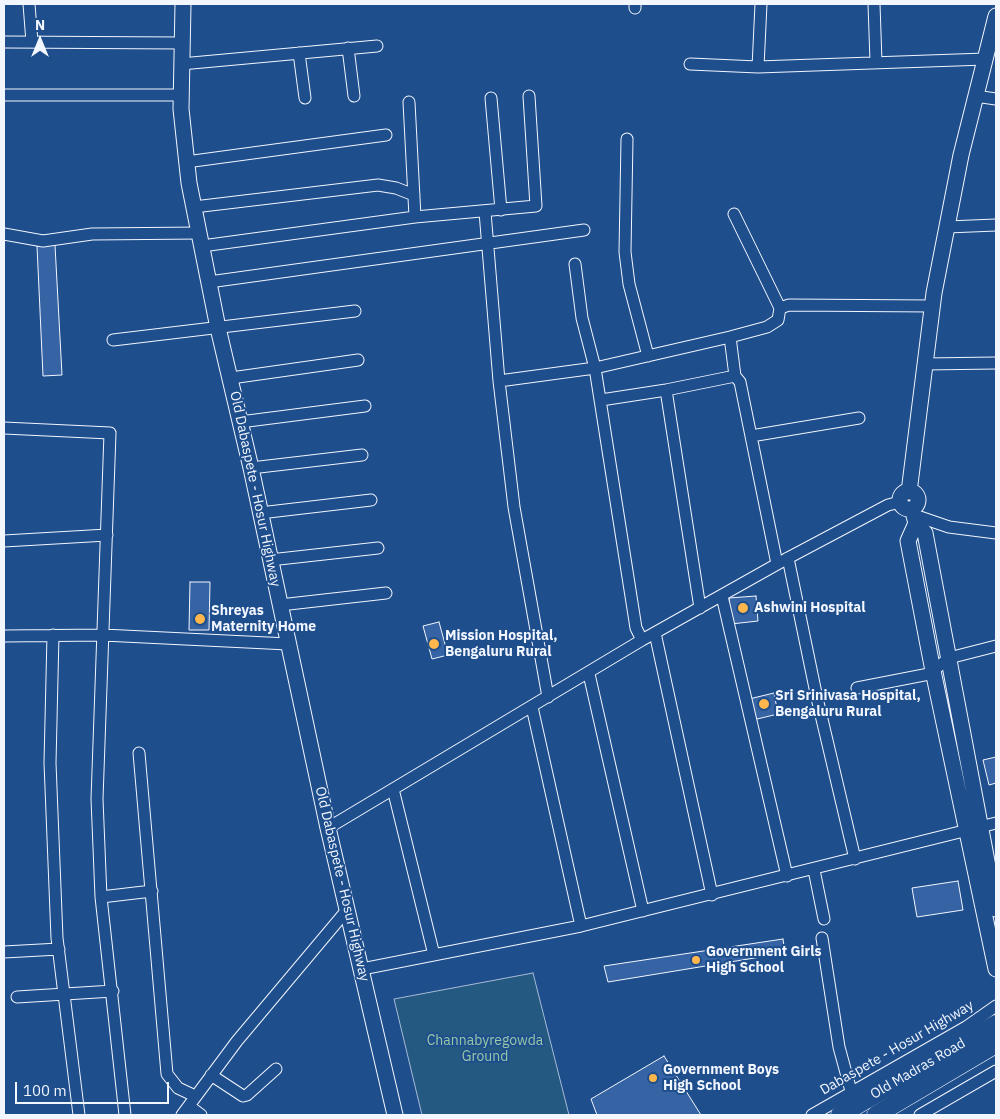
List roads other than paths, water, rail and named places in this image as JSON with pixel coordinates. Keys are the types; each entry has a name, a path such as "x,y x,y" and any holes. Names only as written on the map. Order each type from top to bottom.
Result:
{"highway":[{"name":"Old Madras Road","path":"840,1115 996,1024"},
{"name":"Old Madras Road","path":"876,1115 996,1044"}],"main road":[{"name":"Old Dabaspete - Hosur Highway","path":"184,4 181,95 186,162 194,207 218,328 251,468 346,910 362,969 395,1115"},
{"path":"996,16 961,155 932,306 924,364 908,541 933,671 974,828 993,886 996,909"},
{"path":"910,508 925,533 949,658 996,969"}],"street":[{"path":"28,4 32,42"},
{"path":"758,67 760,4"},
{"path":"874,4 876,62"},
{"path":"4,42 182,43"},
{"path":"181,64 377,46"},
{"path":"348,48 354,96"},
{"path":"299,53 305,98"},
{"path":"690,64 758,67 985,59"},
{"path":"4,95 181,95"},
{"path":"4,234 43,242 92,234 201,240 536,206 530,96"},
{"path":"975,96 996,99"},
{"path":"491,98 501,210"},
{"path":"409,102 415,217"},
{"path":"186,162 386,136"},
{"path":"627,139 625,252 629,284 648,356"},
{"path":"194,207 378,185 396,188 414,195"},
{"path":"486,212 499,381 514,506 548,697"},
{"path":"499,381 594,368 730,337 768,326 778,320 780,308 734,214"},
{"path":"947,227 996,225"},
{"path":"209,282 584,230"},
{"path":"575,264 582,318 601,400 606,450 636,628 642,640"},
{"path":"780,308 789,305 932,306"},
{"path":"112,340 355,311"},
{"path":"730,337 735,376 740,382 777,564"},
{"path":"231,378 358,360"},
{"path":"924,364 996,363"},
{"path":"601,400 666,390 735,376"},
{"path":"666,390 700,608"},
{"path":"240,422 365,406"},
{"path":"751,436 859,418"},
{"path":"4,428 110,432 97,799 101,897 113,991 125,1115"},
{"path":"251,468 362,455"},
{"path":"260,513 370,500"},
{"path":"328,828 642,640 777,564 888,505 910,508 949,527 996,533"},
{"path":"4,540 107,535"},
{"path":"270,560 378,548"},
{"path":"788,558 817,698 855,859"},
{"path":"280,605 386,593"},
{"path":"722,596 788,876"},
{"path":"655,633 712,895"},
{"path":"53,635 50,763 59,949 79,1115"},
{"path":"4,636 103,635 288,644"},
{"path":"857,688 929,674 949,658 996,646"},
{"path":"588,674 643,911"},
{"path":"532,707 581,926"},
{"path":"139,753 167,1074 178,1088 195,1096"},
{"path":"392,789 434,955"},
{"path":"362,969 581,926 996,824"},
{"path":"814,870 824,919"},
{"path":"101,897 152,891"},
{"path":"201,1115 186,1111 195,1096 346,910"},
{"path":"822,938 839,1046 851,1092"},
{"path":"4,952 59,949"},
{"path":"18,997 113,991"},
{"name":"Dabaspete - Hosur Highway","path":"812,1115 966,1027 996,1006"},
{"path":"211,1075 243,1096 247,1095 276,1069"},
{"path":"920,1115 996,1071"}],"place":[{"name":"Ashwini Hospital","path":"743,608"},
{"name":"Shreyas Maternity Home","path":"200,619"},
{"name":"Mission Hospital, Bengaluru Rural","path":"434,644"},
{"name":"Sri Srinivasa Hospital, Bengaluru Rural","path":"764,704"},
{"name":"Government Girls High School","path":"696,960"},
{"name":"Government Boys High School","path":"653,1078"}],"park label":[{"name":"Channabyregowda Ground","path":"485,1050"}]}
